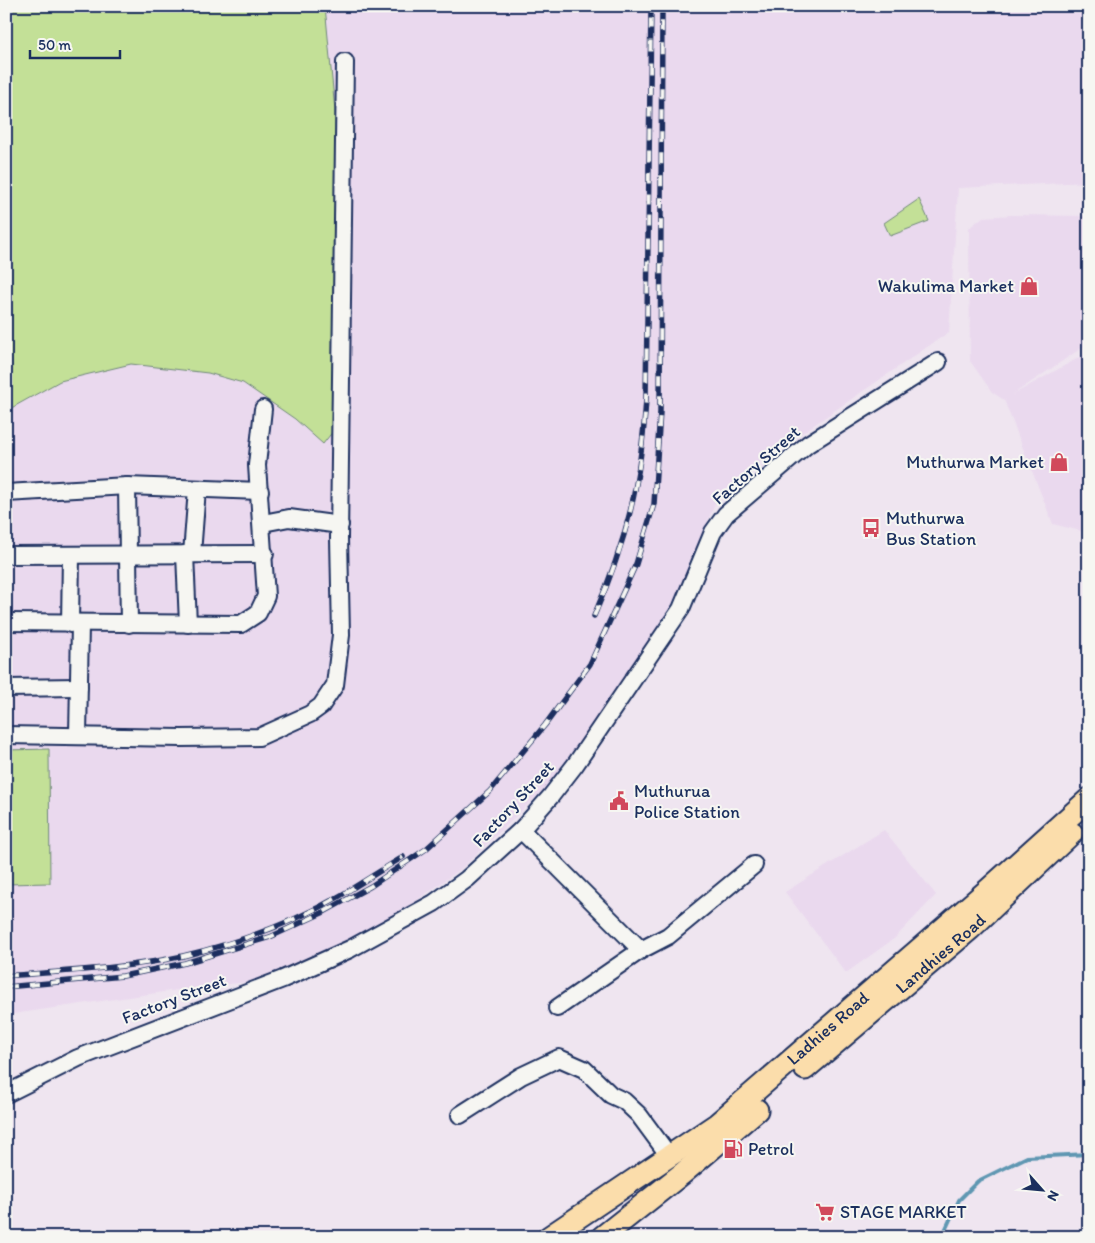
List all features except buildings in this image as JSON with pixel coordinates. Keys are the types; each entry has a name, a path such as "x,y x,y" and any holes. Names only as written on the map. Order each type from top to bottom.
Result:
{"main road":[{"name":"Ladhies Road","path":"550,1237 717,1124 777,1074 1089,799"},
{"name":"Landhies Road","path":"602,1237 683,1173 964,934 1089,817"}],"street":[{"path":"6,735 259,737 295,722 321,706 335,685 339,665 341,634 340,525 345,62"},
{"name":"Factory Street","path":"6,1094 78,1058 283,979 350,949 434,903 467,879 520,830 551,796 575,765 681,609 713,532 726,514 808,444 938,362"},
{"path":"6,622 241,624 251,619 258,613 266,596 263,523 257,465 264,409"},
{"path":"6,493 126,486 260,491"},
{"path":"126,486 129,624"},
{"path":"188,624 189,554 197,489"},
{"path":"263,523 289,518 340,525"},
{"path":"71,554 79,687 78,736"},
{"path":"6,555 265,554"},
{"path":"6,688 79,687"},
{"path":"520,830 641,950"},
{"path":"557,1008 641,950 668,936 754,865"},
{"path":"460,1115 521,1076 559,1058 584,1069 611,1095 624,1101 639,1115 670,1157"}],"shaded area":[{"path":"6,6 1089,6 1089,182 958,188 949,332 754,466 718,496 669,618 556,778 461,869 388,921 256,981 170,991 6,1015"},
{"name":"Wakulima Market","path":"1012,215 1089,216 1089,343 1012,395 1089,352 1089,533 1053,524 1004,400 992,392 970,361 969,228 983,217"},
{"path":"884,830 936,895 895,938 846,973 785,892"}],"green space":[{"path":"6,6 325,6 335,111 337,426 323,444 295,419 243,383 208,373 131,364 60,381 6,411"},
{"path":"919,199 929,221 890,236 884,223"},
{"path":"49,749 50,883 6,884 6,750"}],"waterway":[{"path":"942,1237 959,1200 978,1181 1027,1157 1089,1154"}],"railway":[{"path":"594,616 606,589 624,536 636,484 644,429 646,399 651,6"},
{"path":"6,987 123,976 185,963 270,937 322,913 371,886 426,849 490,791 545,725 590,664 636,564 654,504 660,412 662,6"},
{"path":"6,976 139,964 183,956 223,945 263,932 320,907 403,857"}],"place":[{"name":"Wakulima Market","path":"1029,286"},
{"name":"Muthurwa Market","path":"1059,462"},
{"name":"Muthurwa Bus Station","path":"871,528"},
{"name":"Muthurua Police Station","path":"619,801"},
{"name":"Petrol","path":"733,1149"},
{"name":"STAGE MARKET","path":"825,1212"}]}
